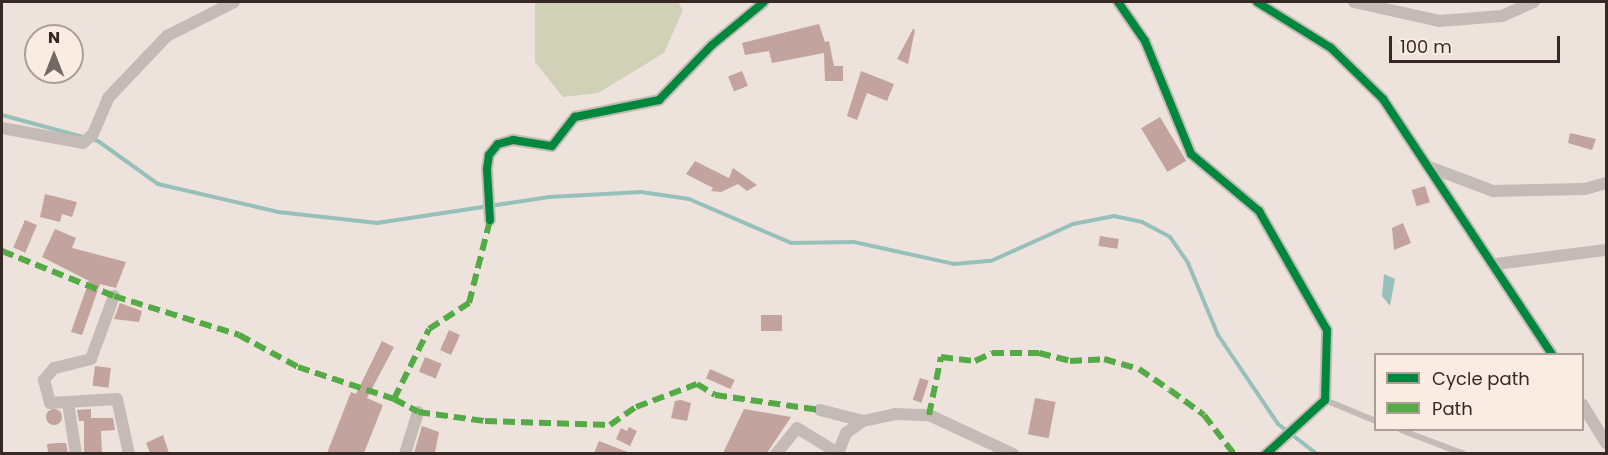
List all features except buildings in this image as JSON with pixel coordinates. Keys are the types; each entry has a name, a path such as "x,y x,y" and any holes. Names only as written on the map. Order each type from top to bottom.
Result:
{"street":[{"path":"2,128 83,143 93,134 108,98 167,36 234,2"},
{"path":"490,220 489,155 498,144 513,140 552,146 575,117 659,100 712,45 764,2"},
{"path":"1118,2 1145,41 1191,154 1259,211 1318,311 1328,343 1325,400 1266,453"},
{"path":"1257,2 1272,6 1331,48 1369,82 1432,168 1551,353"},
{"path":"1354,2 1439,21 1466,21 1502,16 1534,2"},
{"path":"1432,168 1492,191 1585,189 1606,183"},
{"path":"1496,264 1606,250"},
{"path":"114,296 91,359 54,368 44,380 50,403 117,399 129,453"},
{"path":"68,403 76,453"},
{"path":"1584,407 1606,442"},
{"path":"820,410 863,422"},
{"path":"405,453 418,412"},
{"path":"776,453 797,428 838,453 846,433 863,422 895,414 929,415 1013,453"}],"lane":[{"path":"1325,400 1374,420"},
{"path":"1406,431 1464,453"}],"green space":[{"path":"535,2 678,2 683,10 664,53 598,93 563,97 535,62"}],"water":[{"path":"1384,274 1395,279 1390,306 1382,296"}],"waterway":[{"path":"2,115 98,141 158,184 278,212 377,223 549,197 641,192 689,199 791,243 854,242 954,264 991,261 1073,224 1114,216 1142,222 1170,237 1188,263 1218,335 1278,424 1317,454"}],"marked path":[{"path":"394,399 429,329 469,303 490,220"},
{"path":"2,251 114,296 239,335 298,367 394,399 418,412 485,421 610,425 636,407 697,384 715,395 820,410"},
{"path":"929,415 941,357 975,361 992,353 1039,353 1070,361 1104,359 1139,369 1170,390 1204,415 1234,454"}],"cycle path":[{"path":"490,220 487,169 489,155 498,144 513,140 552,146 575,117 659,100 712,45 764,2"},
{"path":"1118,2 1145,41 1191,154 1259,211 1327,330 1325,400 1266,454"},
{"path":"1257,2 1331,48 1383,99 1551,353"}]}
